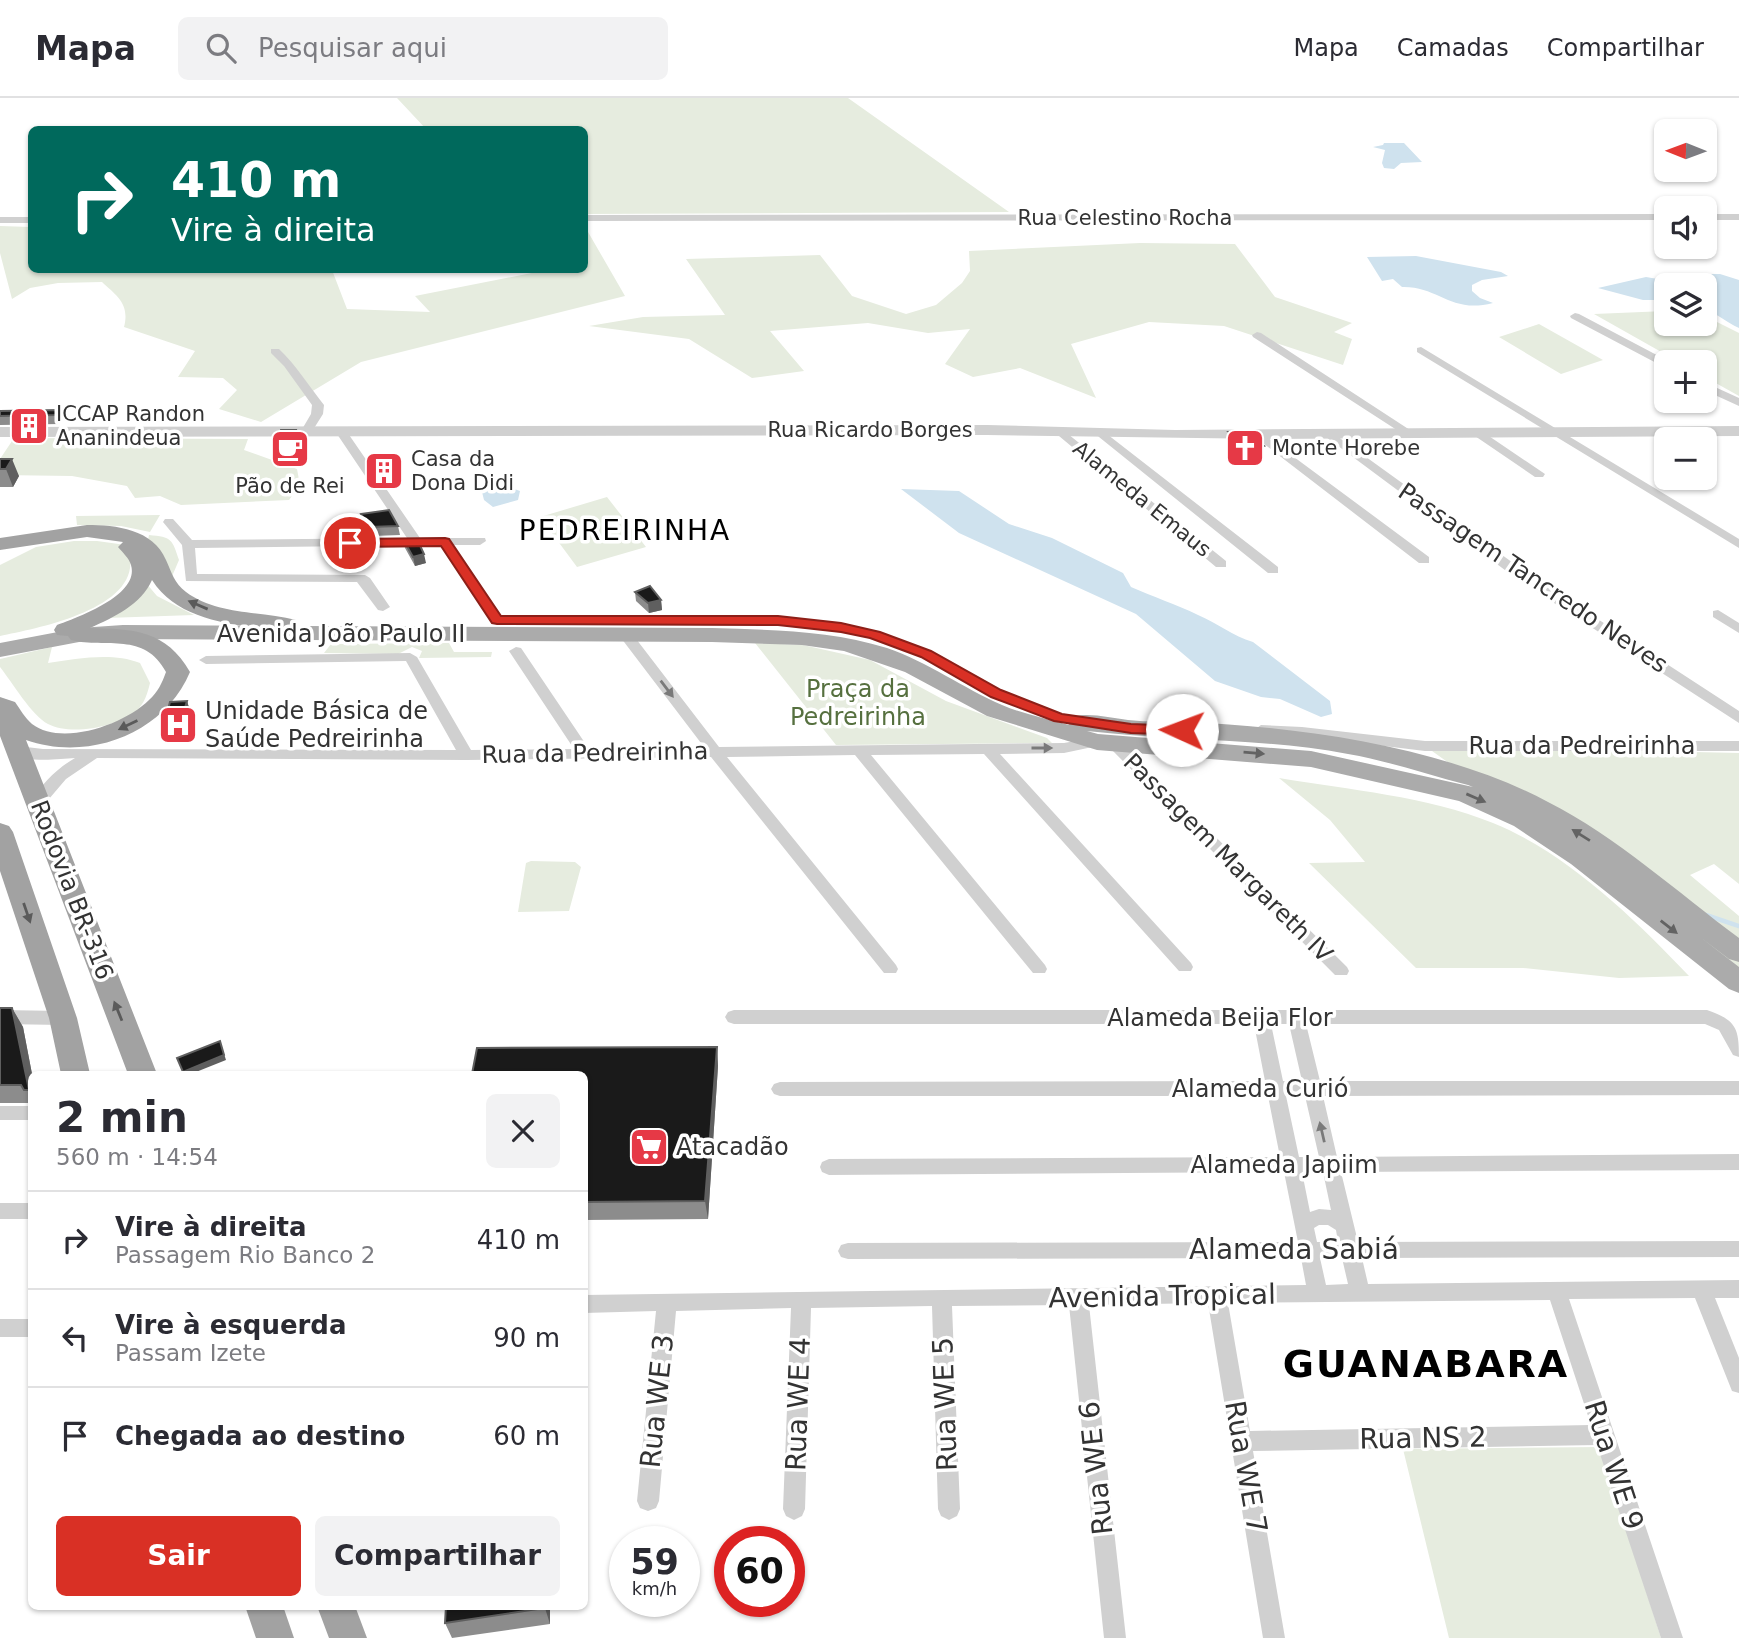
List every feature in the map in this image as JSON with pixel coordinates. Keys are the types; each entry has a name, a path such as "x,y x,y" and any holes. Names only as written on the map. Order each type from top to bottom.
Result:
{"highway":[{"path":"0,544 73,532 120,534 149,548 162,579 178,596 216,613 288,625"},
{"path":"0,561 27,547 63,539 109,540 126,545 136,553 142,560 143,575 126,600 71,633"},
{"path":"0,697 20,727 38,737 65,741 99,736 128,725 152,711 170,694 178,672 165,650 143,639 71,633"},
{"name":"Rodovia BR-316","path":"0,705 142,1071"},
{"name":"Rodovia BR-316","path":"2,842 63,1018 75,1071"},
{"path":"265,1610 275,1638"},
{"path":"338,1610 348,1638"}],"main road":[{"name":"Avenida João Paulo II","path":"0,644 106,627 497,620 811,623 875,635 926,654 996,694 1059,718 1131,728 1234,732 1349,746 1398,756 1476,779 1539,808 1626,880 1739,982"},
{"name":"Avenida João Paulo II","path":"71,633 625,635 802,638 846,644 913,667 995,711 1106,744 1250,753 1311,760 1466,794 1522,820 1626,880 1739,952"},
{"path":"0,650 35,640"}],"street":[{"name":"Rua Celestino Rocha","path":"588,218 1654,217"},
{"path":"1717,217 1739,217"},
{"path":"0,220 28,220"},
{"path":"1576,316 1654,358"},
{"path":"1257,335 1407,432"},
{"path":"1421,350 1739,544"},
{"path":"275,351 318,405 317,414 307,432"},
{"path":"1717,392 1739,403"},
{"name":"Rua Ricardo Borges","path":"0,432 987,430 1103,435 1330,435 1407,432 1739,431"},
{"path":"341,431 416,542"},
{"path":"1476,432 1539,474"},
{"name":"Alameda Emaus","path":"1063,433 1221,564"},
{"path":"1103,435 1273,570"},
{"path":"1259,435 1424,560"},
{"name":"Passagem Tancredo Neves","path":"1330,435 1522,576 1739,718"},
{"path":"169,522 188,544 189,577 193,579 360,578 365,580 383,607"},
{"path":"188,544 480,541"},
{"path":"445,542 497,620"},
{"path":"1717,614 1739,629"},
{"path":"625,635 715,752 890,969"},
{"path":"516,650 584,752"},
{"path":"206,660 410,657 466,755"},
{"name":"Rua da Pedreirinha","path":"1234,732 1281,729 1383,744 1425,746 1739,746"},
{"name":"Rua da Pedreirinha","path":"18,751 93,755 466,755 1076,748 1106,744"},
{"name":"Passagem Margareth IV","path":"1106,744 1341,971"},
{"path":"987,748 1185,967"},
{"path":"858,750 1038,969"},
{"name":"Rua da Pedreirinha","path":"38,802 52,780 65,769 93,755"},
{"path":"0,1017 63,1018"},
{"name":"Alameda Beija Flor","path":"734,1017 1707,1017 1725,1025 1739,1050"},
{"path":"1261,1018 1318,1294"},
{"path":"1296,1018 1360,1293"},
{"name":"Alameda Curió","path":"780,1089 1739,1087"},
{"path":"0,1113 28,1113"},
{"name":"Alameda Japiim","path":"829,1167 1739,1162"},
{"path":"0,1211 28,1211"},
{"path":"1304,1225 1314,1217 1325,1216 1344,1225"},
{"name":"Alameda Sabiá","path":"848,1251 1739,1248"},
{"name":"Avenida Tropical","path":"588,1304 801,1299 1217,1297 1739,1289"},
{"path":"1702,1290 1739,1384"},
{"name":"Rua WE 9","path":"1557,1292 1672,1638"},
{"name":"Rua WE 6","path":"1078,1297 1115,1638"},
{"name":"Rua WE 7","path":"1217,1297 1274,1638"},
{"name":"Rua WE 5","path":"942,1298 949,1509"},
{"name":"Rua WE 4","path":"794,1509 801,1299"},
{"name":"Rua WE 3","path":"648,1501 667,1302"},
{"path":"0,1328 28,1328"},
{"name":"Rua NS 2","path":"1241,1441 1604,1435"}],"green space":[{"path":"397,98 848,98 1009,212 588,214 588,126 423,126"},
{"path":"0,226 28,227 28,273 333,273 347,309 430,312 415,296 532,273 588,273 588,232 625,296 361,362 261,422 219,409 237,390 223,378 178,377 195,351 124,327 124,306 102,282 58,283 30,288 12,299 0,253"},
{"path":"1140,243 1235,244 1275,297 1352,323 1334,332 1352,339 1343,365 1224,326 1149,322 1071,344 1096,398 1020,368 973,377 945,364 970,329 928,333 868,323 770,331 804,371 752,378 689,339 589,326 643,317 725,315 686,259 820,255 852,296 906,314 936,305 962,283 970,271 969,251"},
{"path":"1654,312 1654,336 1717,336 1717,322 1739,333 1739,396 1717,384 1717,350 1658,350 1594,314"},
{"path":"1539,324 1603,360 1561,374 1499,337"},
{"path":"14,438 248,439 244,450 297,469 300,485 289,500 181,505 160,496 135,498 127,486 72,476 0,475 0,459"},
{"path":"607,497 646,547 577,567 540,517"},
{"path":"160,515 150,532 121,526 77,525 76,516"},
{"path":"149,535 167,538 175,548 179,560 170,581 148,540"},
{"path":"74,541 126,545 130,566 124,584 109,598 65,620 0,636 0,565 36,547"},
{"path":"146,583 157,596 194,615 106,618"},
{"path":"449,643 454,652 492,652 491,657 419,658 422,651 412,647 398,654 324,653 331,644"},
{"name":"Praça da Pedreirinha","path":"755,643 803,645 870,660 946,701 1047,738 1052,743 836,745"},
{"path":"52,647 48,663 106,657 140,663 150,683 141,705 128,717 94,728 69,729 48,724 35,714 22,698 0,667 0,659"},
{"path":"1425,746 1739,753 1739,884 1714,864 1690,875 1739,916 1739,970"},
{"path":"1279,778 1441,806 1493,823 1520,836 1598,889 1689,976 1619,978 1523,968 1416,968 1309,863 1365,862 1330,820"},
{"path":"575,862 581,867 569,911 518,912 526,863"},
{"path":"1600,1447 1661,1638 1449,1638 1403,1449"}],"water":[{"path":"1384,143 1404,143 1422,162 1401,163 1394,169 1384,168 1382,163 1385,150 1373,147"},
{"path":"1416,256 1501,272 1508,276 1482,280 1472,285 1472,291 1480,298 1493,303 1466,305 1426,291 1402,287 1393,279 1382,281 1367,257"},
{"path":"1717,274 1739,280 1739,328 1717,316"},
{"path":"1646,277 1654,278 1654,300 1643,300 1598,288"},
{"path":"506,486 520,491 518,500 493,507 484,500 482,492"},
{"path":"901,489 959,491 1009,524 1052,538 1123,573 1131,587 1190,611 1253,642 1330,701 1332,714 1321,717 1280,699 1261,697 1215,681 1136,614 959,533"}],"building":[{"path":"59,410 56,415 0,416 0,411"},
{"path":"281,430 296,430 293,450 278,451"},
{"path":"1229,432 1246,432 1264,446 1252,450"},
{"path":"0,459 12,459 6,469 0,469"},
{"path":"389,510 398,526 369,527 361,514"},
{"path":"403,539 417,539 424,554 413,557"},
{"path":"650,586 661,600 648,603 635,592"},
{"path":"187,701 179,728 163,728 170,702"},
{"path":"0,1008 12,1008 28,1090 24,1090 21,1085 0,1085"},
{"path":"220,1041 224,1055 185,1071 183,1071 177,1058"},
{"name":"Atacadão","path":"717,1047 705,1201 588,1202 588,1071 473,1071 477,1048"},
{"path":"446,1610 532,1610 445,1623"}],"waterway":[{"path":"1706,915 1739,926"}],"place":[{"name":"ICCAP Randon Ananindeua","path":"29,426"},
{"name":"Monte Horebe","path":"1245,448"},
{"name":"Pão de Rei","path":"290,449"},
{"name":"Casa da Dona Didi","path":"384,471"},
{"name":"Unidade Básica de Saúde Pedreirinha","path":"178,725"},
{"name":"Atacadão","path":"649,1147"}],"district":[{"name":"PEDREIRINHA","path":"625,530"},
{"name":"GUANABARA","path":"1426,1364"}],"route":[{"path":"350,543 445,542 497,620 778,621 841,627 875,635 926,654 996,694 1059,718 1087,724 1182,730"}]}
